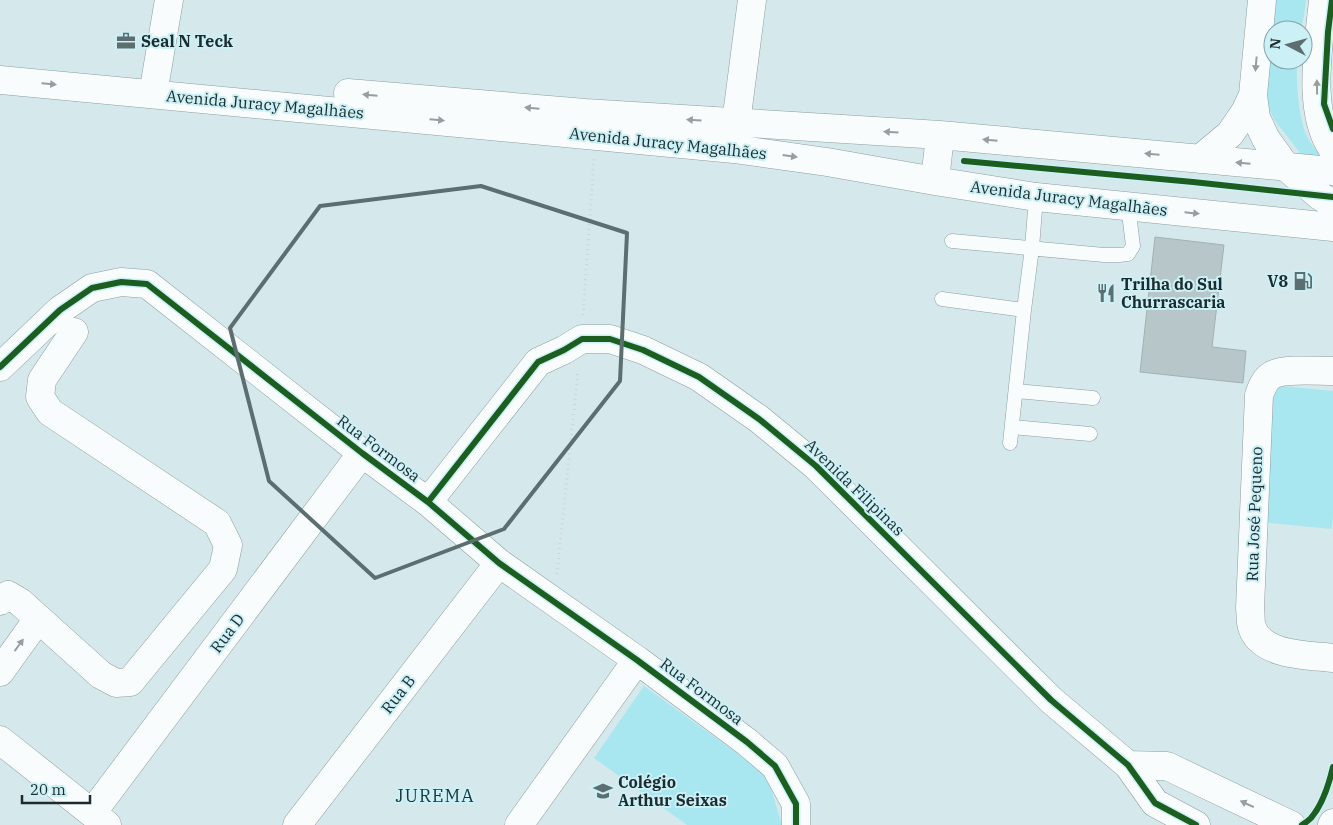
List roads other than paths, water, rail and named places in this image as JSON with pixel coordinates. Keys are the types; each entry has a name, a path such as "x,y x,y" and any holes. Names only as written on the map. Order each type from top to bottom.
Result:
{"street":[{"path":"155,85 169,0"},
{"path":"736,123 752,0"},
{"path":"1262,0 1264,20"},
{"path":"1313,35 1324,0"},
{"path":"1313,46 1320,122 1327,141 1333,150"},
{"path":"1200,159 1230,134 1246,112 1253,95 1263,51"},
{"name":"Avenida Juracy Magalhães","path":"0,61 155,85 734,148 1036,197 1333,227"},
{"name":"Avenida Juracy Magalhães","path":"0,80 155,85 940,135 1333,170"},
{"path":"1253,95 1256,118 1266,138 1286,167 1320,196 1333,204"},
{"path":"935,181 940,135"},
{"name":"Rua Formosa","path":"0,367 60,310 92,288 121,282 147,284 362,453 428,502 500,563 637,660 747,742 775,766 796,815"},
{"path":"4,598 20,602 101,675 116,683 130,682 223,569 228,545 217,523 50,412 40,398 42,380 74,332"},
{"name":"Avenida Filipinas","path":"428,502 538,362 582,339 610,338 643,350 699,377 759,419 816,466 1051,700 1128,765 1155,803 1196,825"},
{"name":"Rua José Pequeno","path":"1333,371 1286,372 1272,375 1264,382 1258,395 1250,608 1252,627 1259,641 1274,649 1288,653 1333,658"},
{"name":"Rua D","path":"100,819 362,453"},
{"name":"Rua B","path":"296,825 500,563"},
{"path":"0,672 38,619"},
{"path":"519,825 637,660"},
{"path":"0,740 100,819"},
{"path":"1128,765 1167,766 1291,825"}],"lane":[{"path":"1010,443 1036,197"},
{"path":"952,241 1104,255 1128,254 1133,246 1128,206"},
{"path":"942,299 1024,310"},
{"path":"1016,391 1093,398"},
{"path":"1012,427 1090,434"}],"place":[{"name":"Seal N Teck","path":"126,41"},
{"name":"V8","path":"1303,281"},
{"name":"Trilha do Sul Churrascaria","path":"1106,293"},
{"name":"Colégio Arthur Seixas","path":"603,791"}],"district":[{"name":"JUREMA","path":"435,796"}]}
